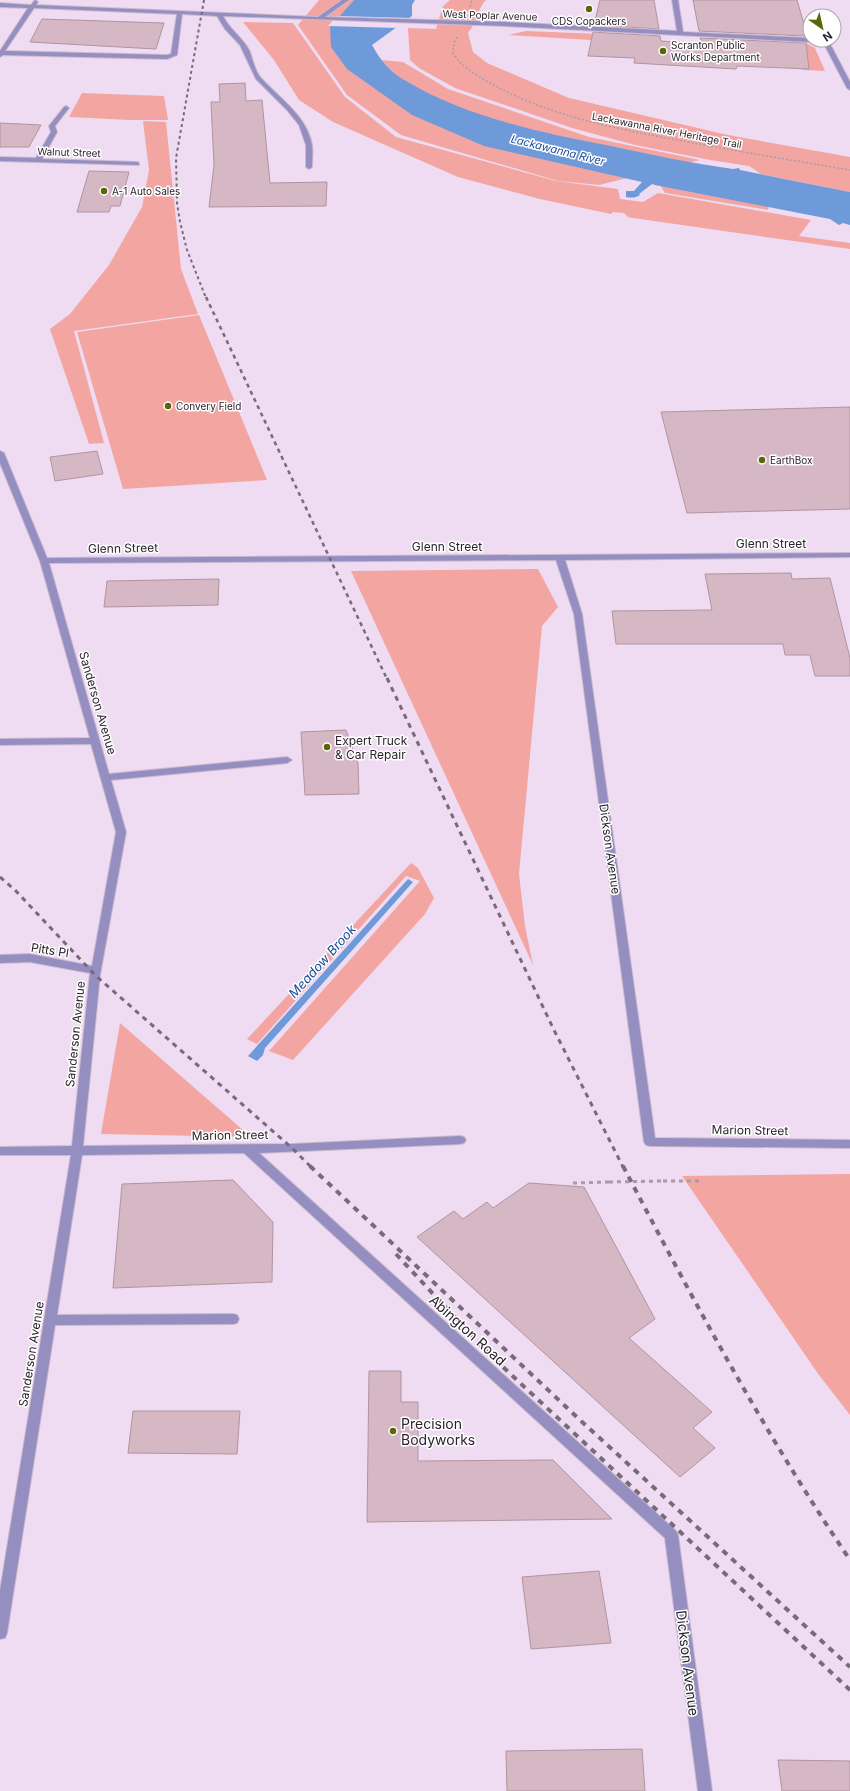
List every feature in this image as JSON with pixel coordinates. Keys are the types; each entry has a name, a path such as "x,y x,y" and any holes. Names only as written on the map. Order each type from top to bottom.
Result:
{"street":[{"path":"1,54 36,0"},
{"path":"320,18 346,0"},
{"path":"675,0 680,33"},
{"name":"West Poplar Avenue","path":"0,5 421,21 802,40"},
{"path":"1,54 167,57 174,55 180,12"},
{"path":"219,14 225,26 243,45 247,52 251,67 257,77 294,113 304,131 309,146 309,167"},
{"path":"829,48 850,88"},
{"path":"38,161 54,132 52,126 66,108"},
{"name":"Walnut Street","path":"0,159 137,164"},
{"name":"Sanderson Avenue","path":"0,453 44,561 121,832 95,970 76,1150 50,1320 2,1602 0,1633"},
{"name":"Glenn Street","path":"44,561 300,558 560,558 667,555 850,555"},
{"name":"Dickson Avenue","path":"560,558 578,614 650,1142"},
{"path":"0,742 96,741"},
{"path":"106,777 287,760"},
{"name":"Pitts Pl","path":"0,959 30,958 95,970"},
{"name":"Marion Street","path":"0,1150 292,1148 460,1140"},
{"name":"Marion Street","path":"650,1142 850,1144"},
{"name":"Abington Road","path":"246,1148 671,1535"},
{"path":"50,1320 233,1319"},
{"name":"Dickson Avenue","path":"671,1535 705,1791"}],"path":[{"name":"Lackawanna River Heritage Trail","path":"458,35 452,44 453,54 458,62 487,82 527,102 605,126 717,148 850,170"},
{"path":"573,1183 702,1181"}],"shaded area":[{"path":"319,0 372,0 357,58 403,62 448,89 589,137 700,160 599,185 558,181 401,135 347,95 298,25"},
{"path":"450,0 486,0 468,33 473,52 487,63 569,98 728,135 850,157 850,192 761,174 749,166 635,145 572,128 455,88 419,68 410,60 408,28 436,29 443,6"},
{"path":"243,22 293,23 345,97 396,137 556,181 618,189 620,199 643,202 658,193 811,220 799,236 850,243 850,249 633,218 628,217 624,213 613,212 611,214 540,199 458,177 333,122 299,100 274,60"},
{"path":"526,31 600,34 600,38 592,38 591,40 508,35"},
{"path":"745,40 802,44 802,48 815,48 825,71 804,70 744,48"},
{"path":"82,93 164,96 168,120 69,117"},
{"path":"143,121 166,122 181,269 198,314 74,331 104,443 89,444 50,329 70,314 109,265 142,207 149,170"},
{"path":"660,185 769,203 768,210 665,193"},
{"name":"Convery Field","path":"199,315 267,480 123,489 77,332"},
{"path":"538,569 558,607 542,626 519,874 525,926 533,965 351,571"},
{"path":"411,863 418,868 434,898 425,914 293,1060 269,1051 420,881 406,876 257,1044 247,1039"},
{"path":"120,1023 251,1137 101,1134"},
{"path":"850,1174 850,1415 819,1375 682,1176"}],"water":[{"name":"Lackawanna River","path":"354,0 415,0 412,5 412,16 372,45 384,63 396,75 425,92 476,113 530,129 656,156 733,169 739,168 740,170 850,192 850,225 843,223 839,225 830,219 652,184 638,196 633,198 626,197 626,191 634,191 642,182 484,146 412,115 347,69 331,47 330,27"},
{"path":"408,879 413,882 265,1048 263,1055 257,1061 248,1056"}],"pier":[{"path":"337,16 412,18 398,28 328,26"}],"building":[{"path":"600,0 654,0 659,29 594,25"},
{"path":"693,0 797,0 802,17 802,36 699,31"},
{"path":"42,19 164,23 156,49 30,42"},
{"path":"593,32 660,36 661,41 702,44 700,38 802,43 802,48 807,48 809,69 737,66 736,69 634,63 635,58 588,56"},
{"path":"245,83 246,101 262,100 270,183 327,182 326,206 209,207 214,165 211,102 220,102 219,84"},
{"path":"0,123 41,125 29,147 0,147"},
{"name":"A-1 Auto Sales","path":"89,171 129,172 120,206 111,206 109,212 77,212"},
{"name":"EarthBox","path":"850,407 850,509 687,513 661,412"},
{"path":"97,451 103,474 55,481 50,457"},
{"path":"791,573 792,579 830,578 850,658 850,676 815,676 810,655 785,655 783,644 616,644 612,611 712,610 705,574"},
{"path":"219,579 218,605 104,607 107,581"},
{"name":"Expert Truck & Car Repair","path":"346,730 358,763 359,794 305,795 301,732"},
{"path":"233,1180 273,1222 272,1282 113,1288 122,1184"},
{"path":"529,1183 584,1187 655,1319 629,1338 712,1412 693,1428 715,1448 680,1477 417,1237 454,1211 463,1219 487,1202 493,1208"},
{"name":"Precision Bodyworks","path":"369,1371 401,1371 401,1402 418,1402 418,1461 553,1460 612,1519 367,1522"},
{"path":"133,1411 240,1411 237,1454 128,1453"},
{"path":"599,1571 611,1643 531,1649 522,1577"},
{"path":"642,1749 645,1791 507,1791 506,1751"},
{"path":"778,1760 850,1761 850,1791 782,1791"}],"railway":[{"path":"204,0 176,158 177,203 180,222 187,250 206,298"},
{"path":"206,297 387,679"},
{"path":"387,678 553,1028 623,1167"},
{"path":"0,877 15,890 95,975 292,1148 310,1166"},
{"path":"310,1166 580,1420 850,1667"},
{"path":"623,1166 703,1316 759,1415 850,1560"},
{"path":"396,1254 489,1354 850,1690"}],"place":[{"name":"CDS Copackers","path":"589,9"},
{"name":"Scranton Public Works Department","path":"663,51"},
{"name":"A-1 Auto Sales","path":"104,191"},
{"name":"Convery Field","path":"168,406"},
{"name":"EarthBox","path":"762,460"},
{"name":"Expert Truck & Car Repair","path":"327,747"},
{"name":"Precision Bodyworks","path":"393,1431"}],"water label":[{"name":"Meadow Brook","path":"322,961"}]}
